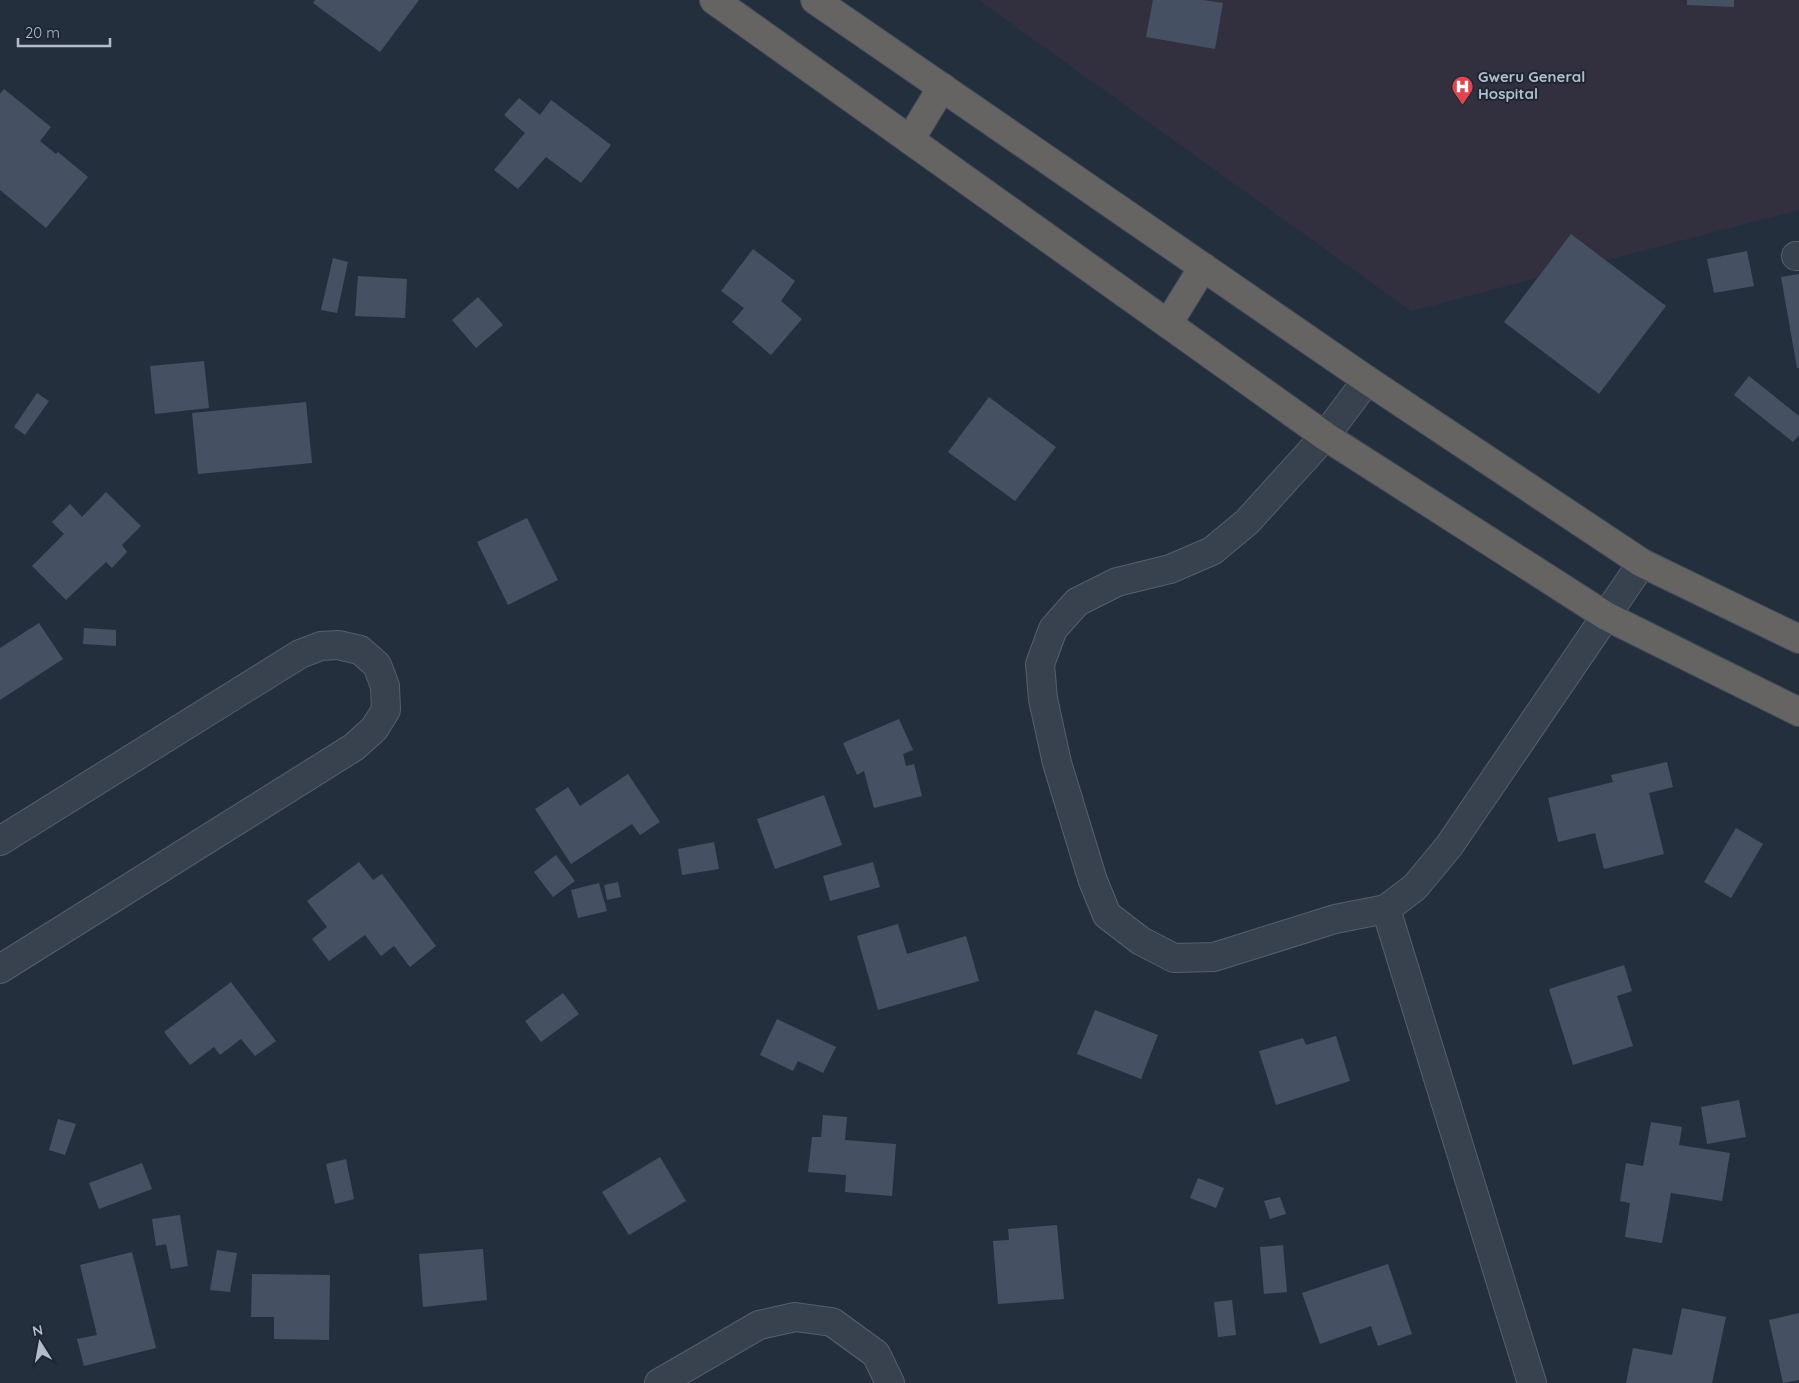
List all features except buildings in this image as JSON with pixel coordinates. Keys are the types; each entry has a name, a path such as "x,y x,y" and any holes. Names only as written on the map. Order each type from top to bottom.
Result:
{"highway":[{"path":"714,0 1325,436 1606,616 1799,712"},
{"path":"815,0 1367,380 1642,563 1799,639"},
{"path":"910,140 942,87"},
{"path":"1168,324 1203,267"}],"street":[{"path":"1367,380 1325,436 1247,522 1212,550 1170,569 1117,582 1077,602 1053,628 1040,664 1043,699 1057,763 1093,881 1107,915 1141,941 1174,958 1214,957 1334,918 1386,909 1415,887 1449,846 1642,563"},
{"path":"0,840 300,654 320,646 338,645 360,650 377,665 385,686 386,710 374,729 354,747 0,969"},
{"path":"1386,909 1532,1383"},
{"path":"659,1383 759,1325 795,1317 832,1322 876,1354 890,1383"}],"shaded area":[{"name":"Gweru General Hospital","path":"979,0 1799,0 1799,210 1411,311"}],"place":[{"name":"Gweru General Hospital","path":"1462,105"}]}
